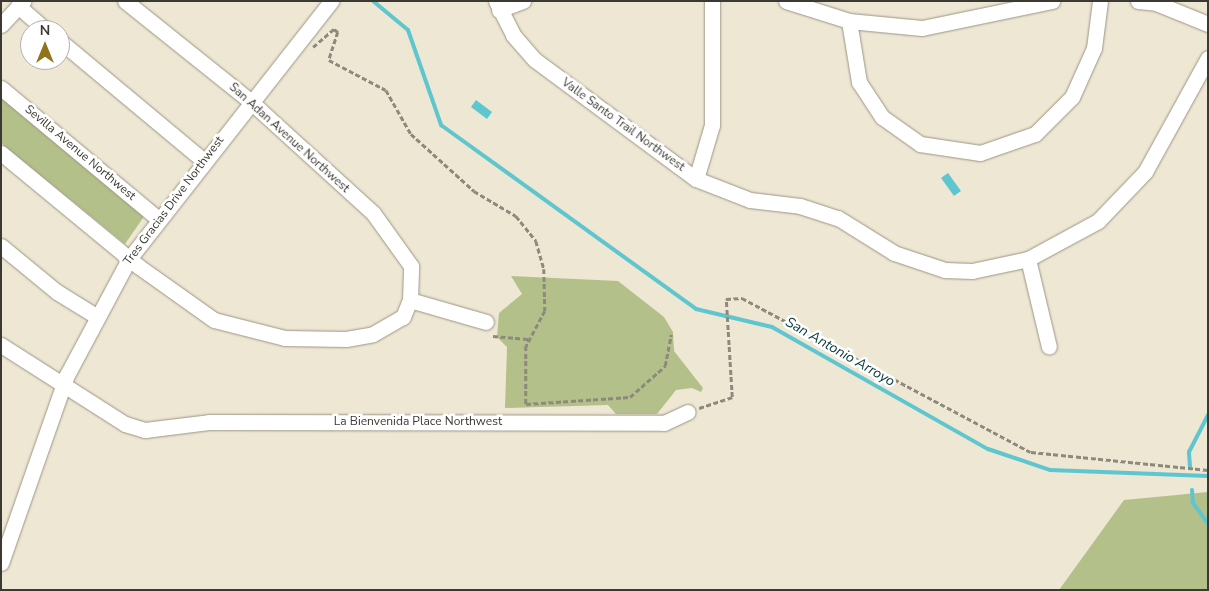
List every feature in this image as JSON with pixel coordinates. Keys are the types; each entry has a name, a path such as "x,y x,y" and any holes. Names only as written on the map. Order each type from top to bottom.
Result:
{"street":[{"name":"San Adan Avenue Northwest","path":"124,1 250,101 392,235 412,266 410,300"},
{"name":"Tres Gracias Drive Northwest","path":"1,563 62,385 96,316 129,259 250,101 331,1"},
{"path":"497,6 523,1"},
{"path":"696,179 712,125 712,1"},
{"path":"786,1 849,21 922,28 1052,1"},
{"path":"849,21 859,82 882,117 920,144 980,153 1035,134 1072,97 1094,48 1100,1"},
{"path":"1138,1 1156,3 1208,24"},
{"path":"1,25 20,4 36,20"},
{"name":"Valle Santo Trail Northwest","path":"497,6 535,60 696,179 750,200 800,206 838,218 919,265 972,270 1028,259 1098,221 1126,196 1160,148 1208,58"},
{"path":"70,49 204,161"},
{"name":"Sevilla Avenue Northwest","path":"1,88 158,219"},
{"path":"1,153 129,259 214,320 285,338 373,334 394,325 410,300 486,322"},
{"path":"1,246 57,292 96,316"},
{"path":"1028,259 1049,348"},
{"path":"1,345 62,385"},
{"name":"La Bienvenida Place Northwest","path":"62,385 125,424 145,430 209,422 664,423 688,412"}],"path":[{"path":"312,48 334,29 338,32 329,60 378,83 412,134 474,191 506,208 526,227 541,255 545,298 540,323 526,346 526,404 596,402 630,397 651,382 665,366 671,335"},
{"path":"688,412 732,396 726,299 742,298 1031,452 1208,470"},
{"path":"493,336 530,339"}],"green space":[{"path":"1,95 145,215 125,244 1,143"},
{"path":"511,276 618,281 664,317 673,332 674,351 703,388 701,392 692,388 676,390 657,414 616,414 608,405 505,408 507,347 497,337 499,313 522,294"},
{"path":"1208,492 1208,590 1059,590 1124,500"}],"water":[{"path":"476,100 492,112 487,119 471,107"},
{"path":"948,173 961,191 954,196 941,178"}],"waterway":[{"name":"San Antonio Arroyo","path":"373,1 408,30 441,125 696,309 772,327 988,449 1050,470 1208,476"},
{"path":"1190,467 1189,452 1208,415"},
{"path":"1192,490 1193,503 1208,524"}]}
